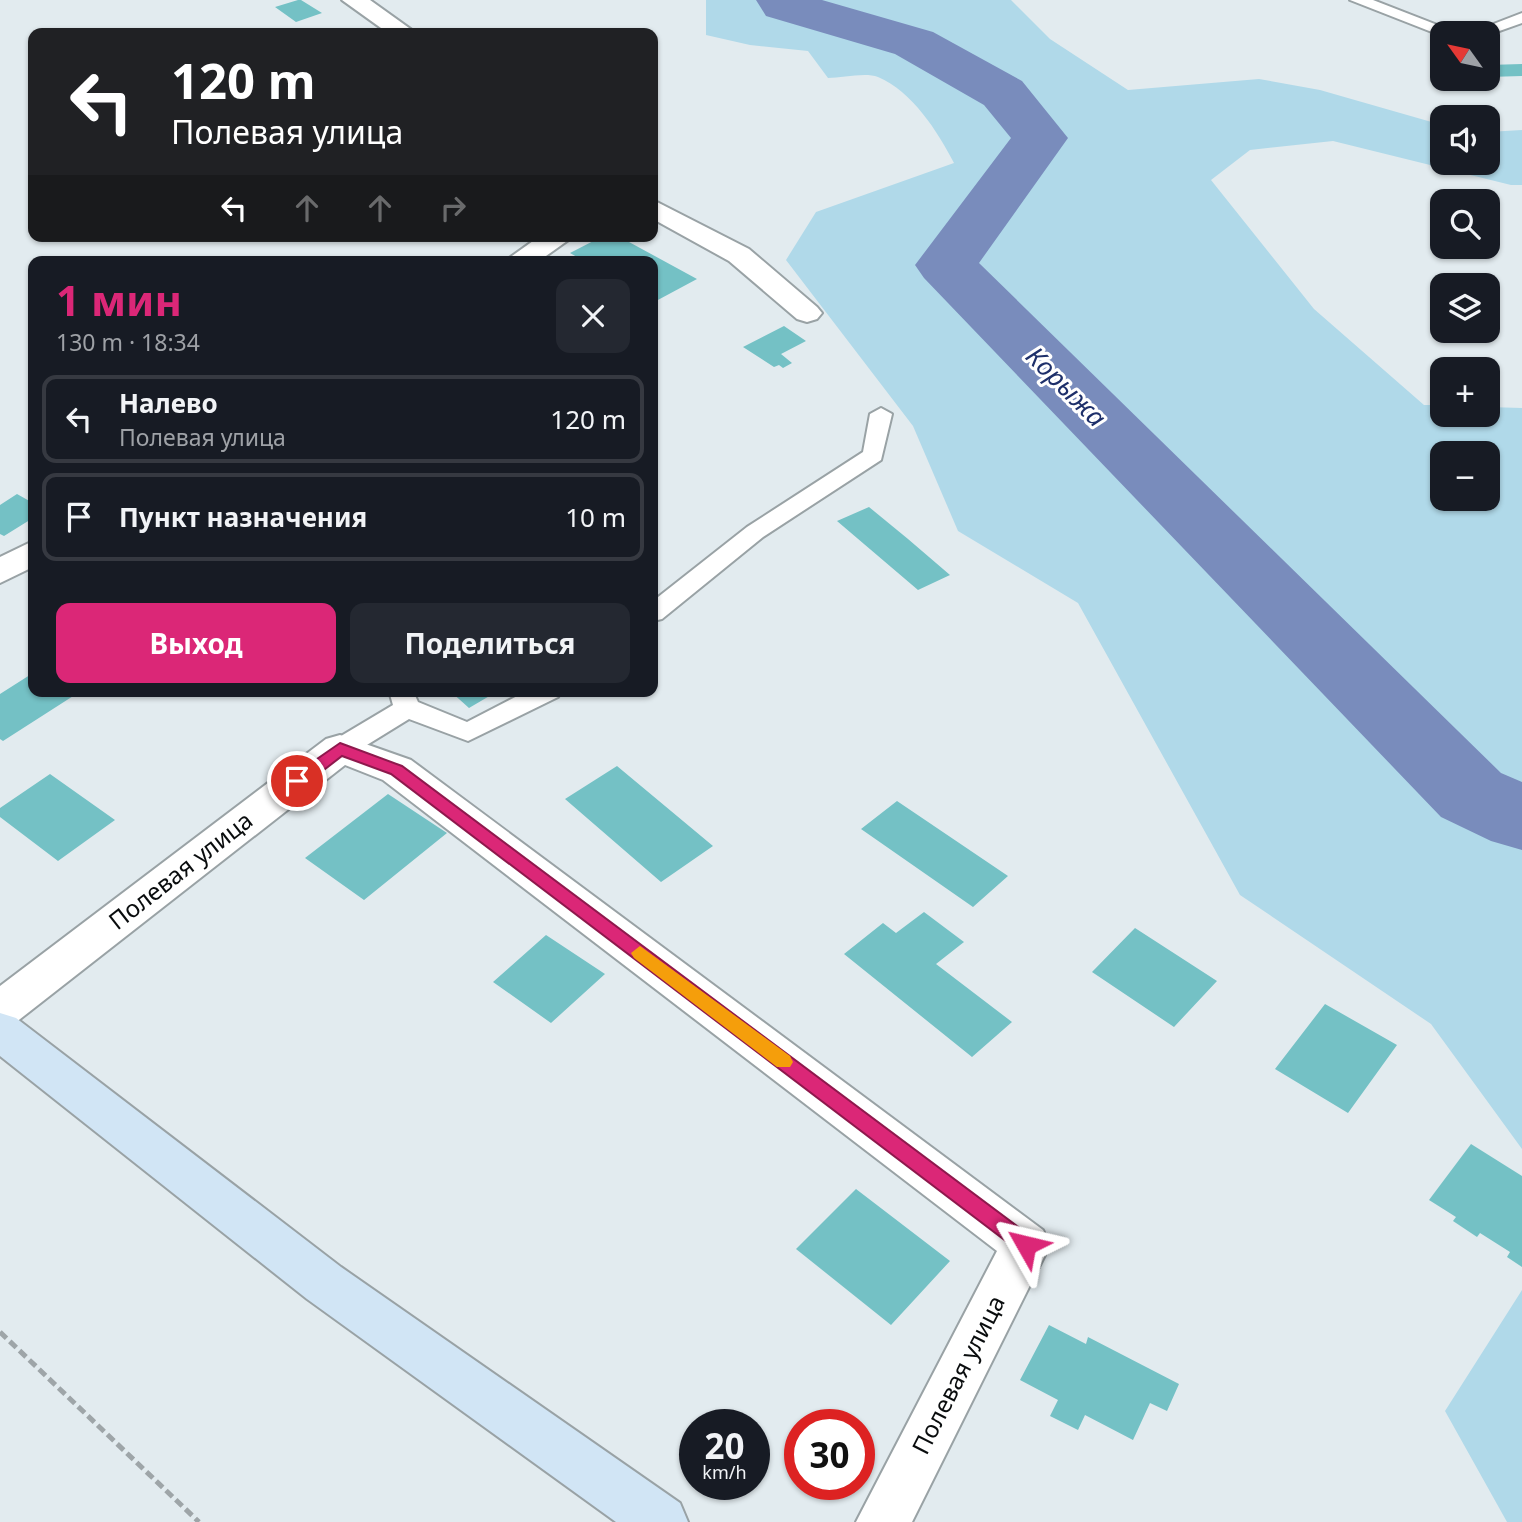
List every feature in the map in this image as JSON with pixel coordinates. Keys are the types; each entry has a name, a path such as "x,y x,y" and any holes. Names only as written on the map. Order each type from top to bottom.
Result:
{"street":[{"path":"354,0 396,28"},
{"path":"658,211 738,255 807,313"},
{"path":"527,256 550,242"},
{"path":"0,572 28,555"},
{"name":"Полевая улица","path":"0,1010 340,749 397,770 1026,1245 883,1522"},
{"path":"0,1031 324,1283 661,1522"}],"lane":[{"path":"1358,0 1430,26"},
{"path":"1500,26 1522,18"},
{"path":"658,609 755,533 873,455 881,414"},
{"path":"340,749 404,700 468,732 537,697"}],"path":[{"path":"0,1332 200,1522"}],"shaded area":[{"path":"706,0 1011,0 1050,39 1128,90 1259,79 1320,90 1430,122 1430,165 1333,141 1250,150 1211,180 1314,309 1424,405 1430,405 1430,427 1500,427 1500,407 1522,408 1522,1149 1431,1024 1240,895 1078,603 958,531 913,426 786,260 816,212 954,163 923,114 890,83 873,76 828,78 808,51 750,45 706,35"},
{"path":"1522,130 1522,185 1471,175 1500,175 1500,131"},
{"path":"1522,1290 1522,1522 1507,1522 1445,1411"}],"building":[{"path":"298,0 322,13 296,22 275,7"},
{"path":"1522,64 1522,76 1500,77 1500,65"},
{"path":"591,242 629,242 655,256 575,256 570,253"},
{"path":"658,258 697,279 658,300"},
{"path":"784,326 806,341 781,354 792,363 783,368 779,365 774,367 743,347"},
{"path":"17,494 28,500 28,521 4,536 0,534 0,505"},
{"path":"869,507 950,575 918,590 837,521"},
{"path":"28,676 28,697 72,697 3,741 0,739 0,694"},
{"path":"457,697 488,697 469,708"},
{"path":"617,766 713,846 661,882 565,799"},
{"path":"50,774 115,820 58,861 0,817 0,808"},
{"path":"388,794 447,833 364,900 305,858"},
{"path":"897,801 1008,876 973,907 861,829"},
{"path":"924,912 964,942 936,964 1012,1022 972,1057 844,954 883,923 896,933"},
{"path":"1135,928 1217,981 1174,1027 1092,972"},
{"path":"546,935 605,974 551,1023 493,982"},
{"path":"1325,1004 1397,1045 1348,1113 1275,1069"},
{"path":"1471,1144 1522,1176 1522,1267 1507,1257 1510,1252 1480,1233 1477,1237 1453,1221 1456,1217 1429,1200"},
{"path":"856,1189 950,1261 891,1325 796,1249"},
{"path":"1049,1325 1086,1344 1088,1337 1179,1384 1167,1411 1150,1403 1133,1440 1085,1415 1078,1430 1050,1416 1058,1400 1020,1380"}],"waterway":[{"name":"Корыжа","path":"781,0 784,5 914,43 1003,93 1040,138 946,265 1471,795 1522,818"}],"slow traffic":[{"path":"640,953 784,1062"}],"route":[{"path":"297,781 340,749 397,770 1026,1245"}]}
